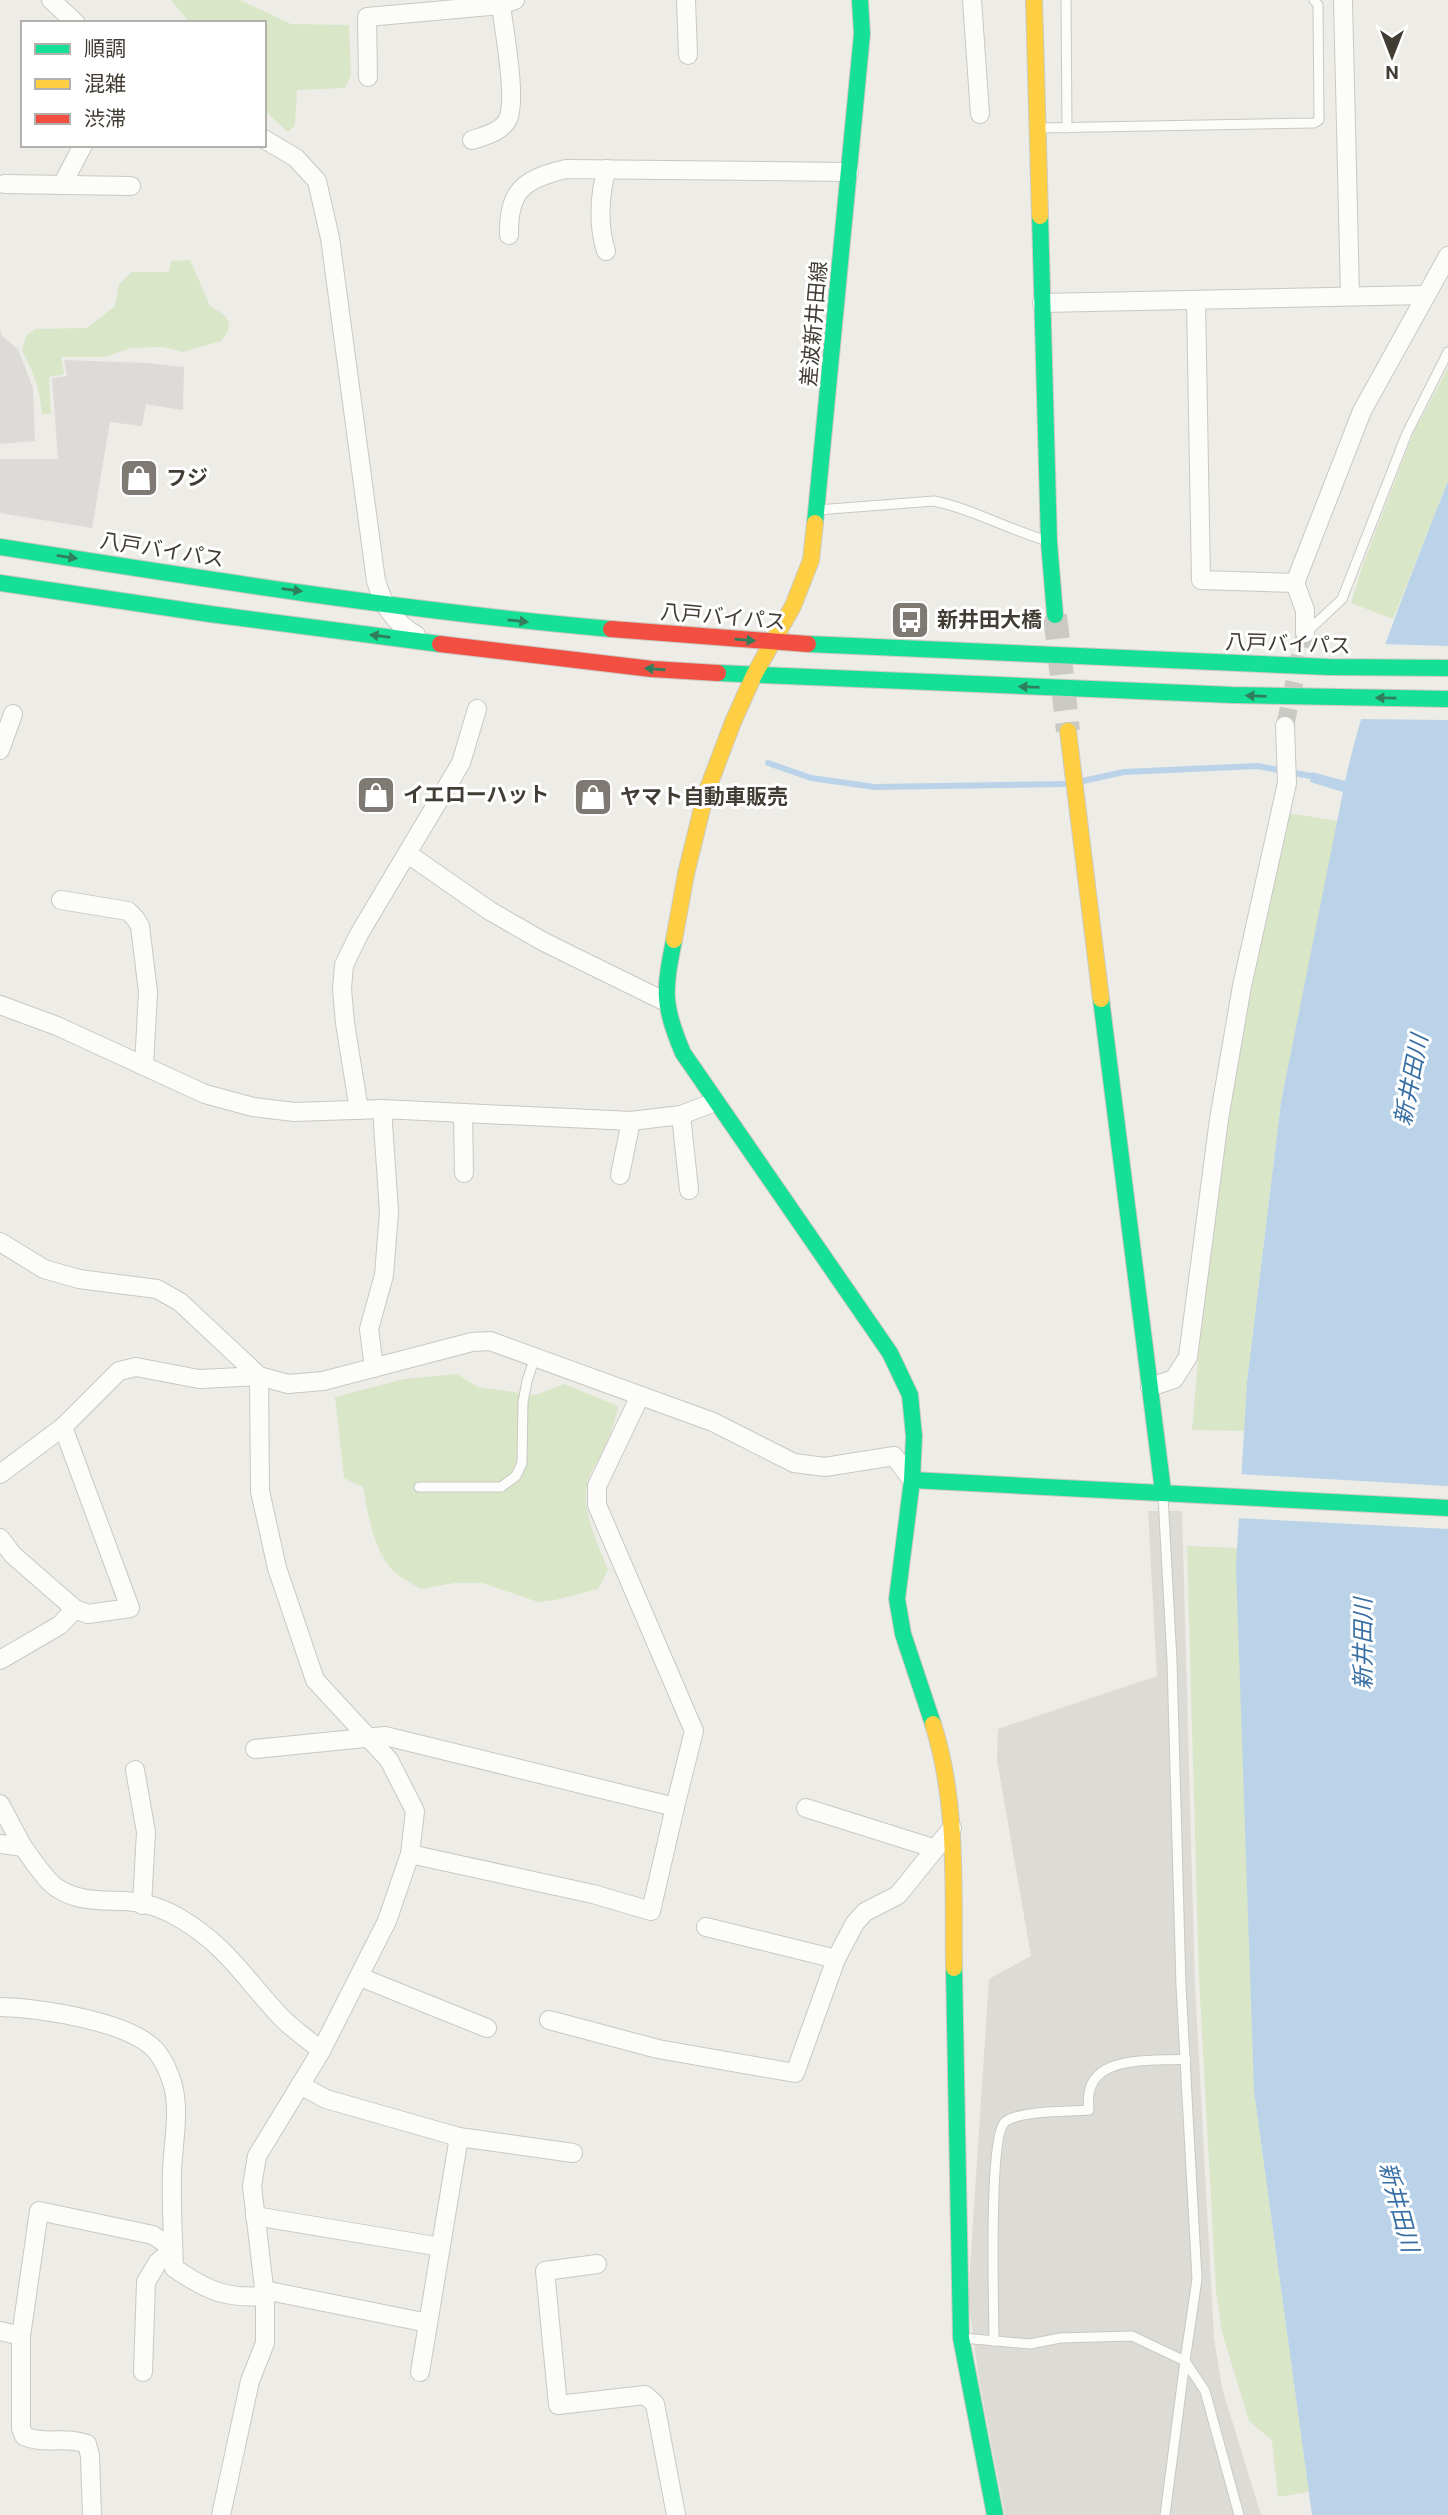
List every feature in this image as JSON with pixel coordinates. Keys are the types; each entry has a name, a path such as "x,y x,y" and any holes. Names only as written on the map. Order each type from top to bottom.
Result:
{"main road":[{"name":"差波新井田線","path":"666,1002 666,982 686,874 705,796 754,675 793,606 811,560 862,34 860,0"},
{"path":"1034,0 1049,542 1055,615"},
{"name":"八戸バイパス","path":"0,547 164,573 517,621 774,643 1329,667 1448,668"},
{"path":"0,583 210,614 652,669 1324,697 1448,699"},
{"path":"1068,731 1163,1491"},
{"path":"666,1002 670,1023 683,1053 890,1353 909,1395 915,1436 897,1599 903,1634 943,1756 951,1828 961,2338 995,2515"},
{"path":"912,1479 1448,1508"}],"street":[{"path":"51,0 74,21"},
{"path":"686,0 688,55"},
{"path":"972,0 980,114"},
{"path":"1343,0 1350,296"},
{"path":"368,77 367,17 390,7 508,3 512,102 508,121 494,133 472,140"},
{"path":"266,140 296,158 317,181 330,238 376,581 383,603 396,622 433,643"},
{"path":"62,185 82,147"},
{"path":"509,235 509,213 519,189 547,173 566,169 849,172"},
{"path":"606,251 601,237 603,183 607,169"},
{"path":"4,184 131,186"},
{"path":"1305,633 1305,610 1295,583 1362,411 1448,256"},
{"path":"1042,303 1424,295"},
{"path":"1196,300 1201,580 1295,583"},
{"path":"359,1110 345,1023 342,989 344,965 359,934 461,763 477,709"},
{"path":"0,750 13,714"},
{"path":"1150,1387 1174,1379 1188,1357 1219,1119 1242,986 1287,783 1285,726"},
{"path":"408,854 489,911 544,942 666,1002"},
{"path":"61,900 128,911 135,918 141,937 148,992 145,1066"},
{"path":"0,1005 57,1026 205,1094 253,1107 294,1112 382,1109 631,1121 681,1115 715,1102"},
{"path":"374,1368 369,1329 384,1275 389,1212 382,1109"},
{"path":"463,1113 464,1173"},
{"path":"681,1115 690,1190"},
{"path":"620,1175 631,1121"},
{"path":"0,1242 44,1269 79,1279 157,1289 180,1302 259,1376 260,1491 277,1568 315,1680 389,1759 415,1811 410,1854 387,1921 321,2051 257,2156 252,2186 264,2293 265,2343 250,2381 221,2515"},
{"path":"0,1474 63,1427 119,1371 136,1367 199,1379 259,1376 288,1384 323,1381 472,1342 490,1341 713,1422 794,1463 825,1466 894,1456 912,1479"},
{"path":"410,1854 581,1891 651,1911 694,1731 597,1505 597,1486 640,1396"},
{"path":"0,1538 13,1555 75,1609 88,1614 130,1608 63,1427"},
{"path":"0,1660 60,1625 75,1609"},
{"path":"256,1749 385,1736 675,1807"},
{"path":"135,1770 146,1832 142,1905"},
{"path":"0,1804 23,1847 55,1887 74,1897 142,1905 178,1917 219,1945 281,2017 321,2051"},
{"path":"806,1808 933,1848"},
{"path":"549,2020 658,2049 795,2073 836,1959 855,1923 865,1912 898,1895 951,1828"},
{"path":"0,1844 23,1847"},
{"path":"706,1927 836,1959"},
{"path":"360,1977 487,2028"},
{"path":"0,2007 68,2014 119,2029 141,2039 156,2051 173,2085 175,2103 172,2174 174,2268 199,2285 223,2295 241,2298 264,2293 428,2323"},
{"path":"300,2085 326,2099 459,2137 573,2153"},
{"path":"420,2372 459,2137"},
{"path":"92,2515 90,2456 87,2444 79,2441 32,2440 24,2436 21,2427 21,2336 39,2211 153,2235 173,2249"},
{"path":"255,2216 441,2247"},
{"path":"143,2372 146,2282 158,2262 173,2249"},
{"path":"597,2264 545,2271 558,2405 645,2395 655,2404 676,2515"},
{"path":"0,2331 21,2336"}],"lane":[{"path":"1066,0 1067,128"},
{"path":"1038,128 1314,123 1319,120 1318,5 1314,0"},
{"path":"1305,633 1342,599 1407,433 1448,352"},
{"path":"817,510 934,501 1049,542"},
{"path":"419,1487 501,1487 516,1476 522,1463 523,1402 535,1357"},
{"path":"1163,1491 1172,1661 1181,1986 1197,2278 1165,2515"},
{"path":"994,2341 994,2170 1001,2126 1007,2120 1020,2116 1089,2110 1087,2095 1092,2083 1102,2071 1115,2064 1186,2059"},
{"path":"961,2338 1030,2344 1060,2337 1132,2336 1185,2361 1205,2391 1239,2515"}],"shaded area":[{"path":"0,330 2,336 18,349 33,388 35,441 0,444"},
{"path":"64,360 184,367 183,410 146,404 142,426 110,422 92,528 0,513 0,459 58,459 52,378 67,376"},
{"path":"1148,1511 1182,1511 1195,1987 1214,2338 1222,2388 1261,2515 1005,2515 979,2380 968,2298 989,1979 1031,1956 997,1760 998,1729 1157,1676"}],"green space":[{"path":"171,0 240,0 291,24 349,25 351,75 345,88 297,90 295,125 288,132 266,112 266,21 188,21"},
{"path":"190,260 210,306 224,315 229,322 228,332 221,341 183,352 163,347 131,348 105,357 61,357 64,374 49,377 51,414 42,414 36,381 22,351 26,336 36,329 87,328 115,306 119,284 132,272 169,272 171,261"},
{"path":"1448,368 1448,481 1393,619 1351,603 1413,434"},
{"path":"1287,813 1338,821 1281,1102 1247,1382 1245,1431 1192,1430 1220,1158 1246,1004"},
{"path":"457,1374 478,1387 536,1395 564,1384 618,1406 586,1492 591,1527 608,1570 598,1589 538,1602 482,1583 454,1583 421,1589 396,1574 386,1562 372,1531 363,1487 344,1478 335,1397 404,1379"},
{"path":"1187,1546 1238,1548 1254,2091 1309,2492 1278,2497 1272,2440 1249,2421 1222,2332 1216,2291 1199,1977"}],"water":[{"name":"新井田川","path":"1448,481 1448,2515 1312,2515 1254,2091 1236,1566 1247,1382 1281,1102 1343,792 1310,782 1312,772 1345,781 1378,666"}],"pier":[{"path":"1381,644 1448,646 1448,720 1357,719"},
{"path":"1239,1474 1448,1486 1448,1529 1236,1518"}],"waterway":[{"path":"768,763 811,778 875,787 1067,784"},
{"path":"1078,782 1124,772 1257,766 1311,776"}],"tunnel":[{"path":"1055,615 1068,731"},
{"path":"1285,726 1305,633"}],"traffic: fast":[{"path":"815,523 862,34 860,0"},
{"path":"1040,216 1049,542 1055,615"},
{"path":"0,547 381,604 611,629"},
{"path":"0,583 440,644"},
{"path":"808,644 1329,667 1448,668"},
{"path":"718,673 1232,695 1448,699"},
{"path":"674,940 667,997 671,1022 683,1053 890,1353 910,1395 914,1436 912,1480 897,1599 903,1634 933,1724"},
{"path":"1101,999 1163,1491"},
{"path":"912,1480 1448,1508"},
{"path":"954,1968 961,2338 995,2515"}],"traffic: slow":[{"path":"1034,0 1040,216"},
{"path":"674,940 686,874 705,796 754,675 793,606 811,560 815,523"},
{"path":"1068,731 1101,999"},
{"path":"933,1724 947,1784 953,1845 954,1968"}],"traffic: jam":[{"path":"611,629 808,644"},
{"path":"440,644 652,669 718,673"}],"place":[{"name":"フジ","path":"139,478"},
{"name":"新井田大橋","path":"910,620"},
{"name":"イエローハット","path":"376,795"},
{"name":"ヤマト自動車販売","path":"593,797"}]}
